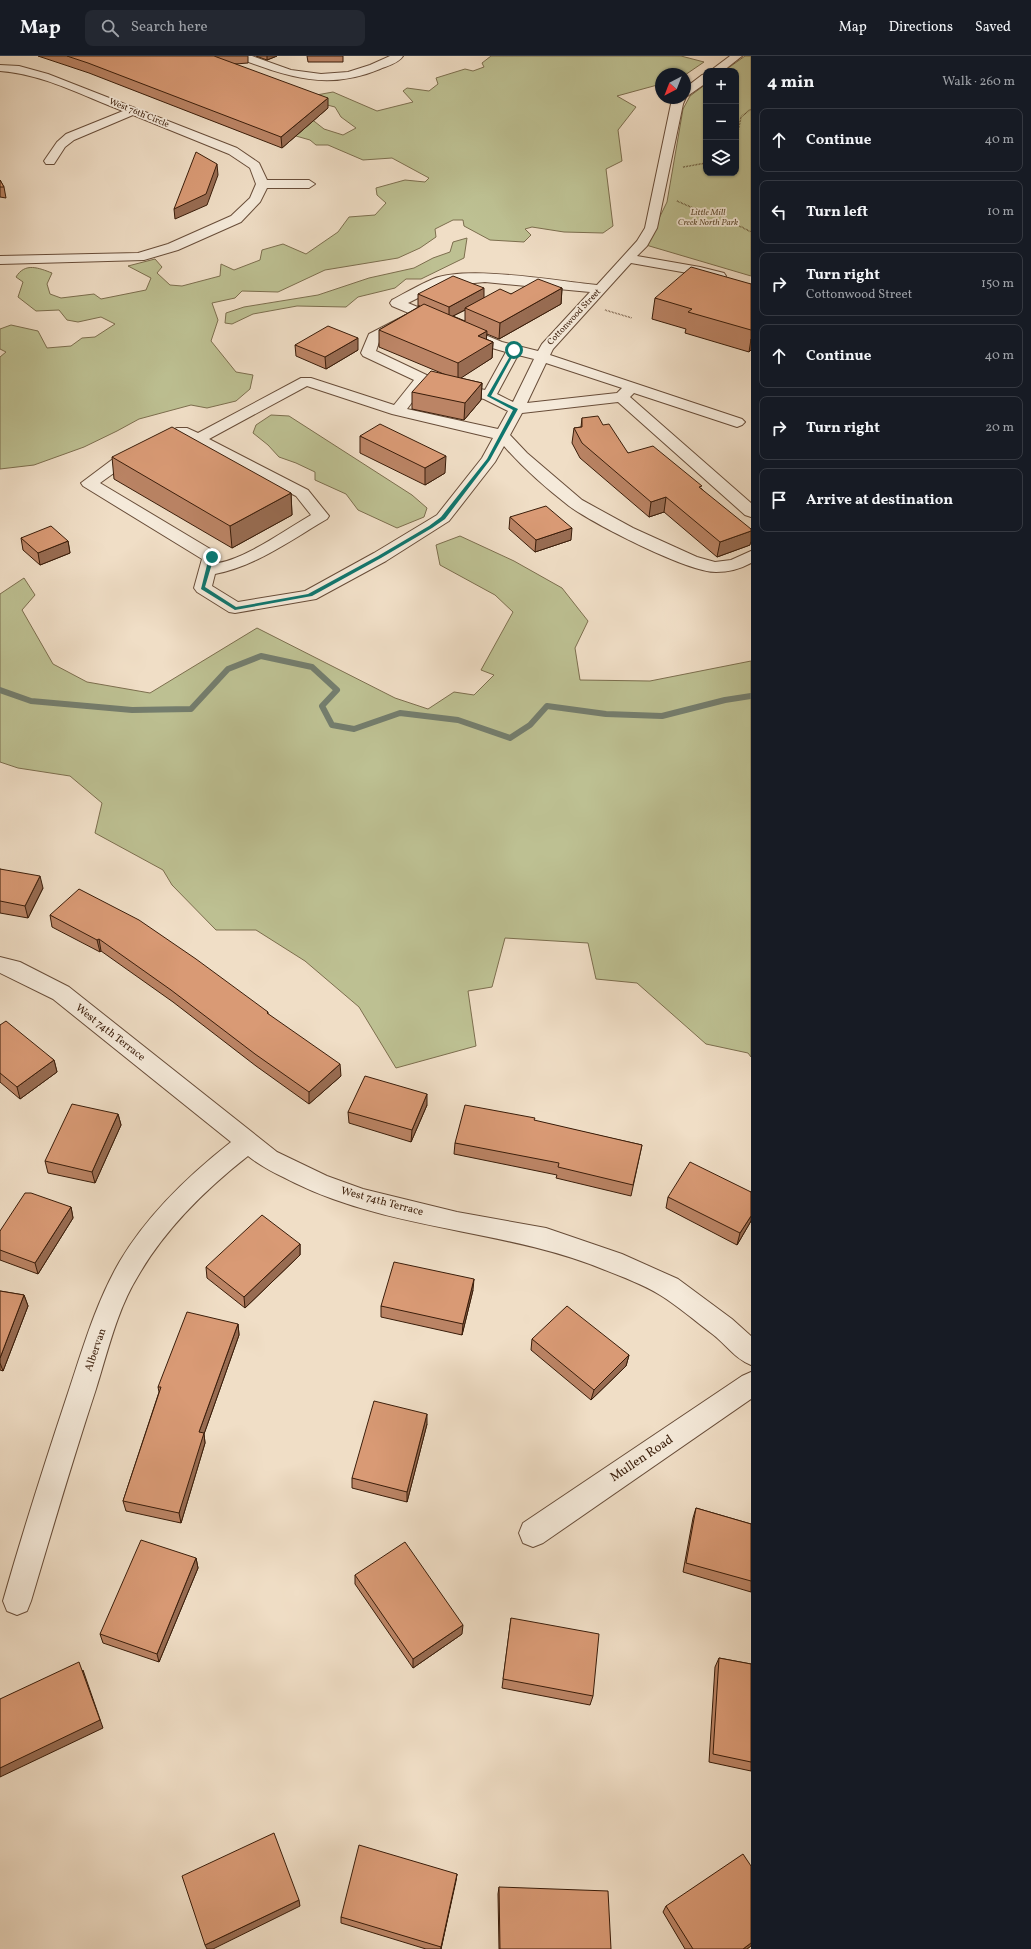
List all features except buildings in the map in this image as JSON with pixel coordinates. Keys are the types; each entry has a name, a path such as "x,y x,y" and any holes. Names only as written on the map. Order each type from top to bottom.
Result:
{"street":[{"path":"242,56 294,74 308,77 328,78 348,76 379,66 398,56"},
{"path":"722,68 737,61"},
{"name":"West 76th Circle","path":"0,68 19,69 44,76 232,151 255,166 262,184"},
{"path":"691,89 703,79"},
{"name":"Cottonwood Street","path":"208,570 203,588 235,608 310,595 380,557 443,518 489,459 547,347 642,243 651,228 677,104"},
{"path":"50,161 61,145 70,137 134,111"},
{"path":"0,260 139,257 173,247 236,219 256,200 262,184 309,184"},
{"path":"628,259 700,271 733,280"},
{"path":"600,289 484,278 438,282 397,303 497,345 542,357 626,392 744,421 751,429"},
{"path":"509,293 528,282"},
{"path":"419,312 374,337 368,353 423,378 489,396 516,409 626,392"},
{"path":"450,326 463,318"},
{"path":"489,396 514,350"},
{"path":"397,411 423,378"},
{"path":"198,439 306,380 397,411 502,435 521,456 576,503 627,532 691,561 715,567 735,565 751,556"},
{"path":"626,392 751,512"},
{"path":"182,431 302,493 321,516 263,550 229,566 208,570 212,557 89,483 119,462 182,431"},
{"name":"West 74th Terrace","path":"0,966 12,968 61,994 269,1159 318,1183 361,1199 457,1222 546,1238 613,1262 669,1287 723,1327 751,1353"},
{"name":"Albervan","path":"16,1600 52,1480 113,1297 138,1254 175,1208 215,1168 249,1142"},
{"name":"Mullen Road","path":"533,1533 751,1384"}],"path":[{"path":"736,140 741,117 751,109"},
{"path":"680,170 688,166 703,164"},
{"path":"674,198 680,203 693,208 715,213 751,232"},
{"path":"586,305 632,318"}],"green space":[{"path":"491,56 681,56 704,62 691,71 691,68 655,68 655,86 617,96 636,107 618,130 622,161 606,169 613,226 603,233 564,232 532,227 525,229 531,235 524,242 490,240 464,226 463,220 453,220 435,229 436,237 420,248 398,258 325,270 278,292 242,291 235,298 212,303 218,320 211,341 236,372 253,375 250,389 236,401 207,408 191,405 139,419 84,447 34,465 0,469 0,357 6,352 0,349 0,329 11,325 38,331 47,348 71,346 82,338 95,337 115,324 101,317 78,322 67,320 59,310 36,311 18,297 23,282 16,277 20,272 28,268 37,268 52,273 47,284 50,294 61,298 94,294 101,299 146,290 151,278 128,266 155,259 162,267 157,273 170,285 182,286 220,276 221,264 234,270 260,260 262,250 283,244 306,254 338,232 349,217 375,215 386,203 377,195 376,188 405,180 425,182 429,178 392,158 363,160 328,145 316,145 310,140 289,134 310,118 324,129 343,135 356,128 341,117 335,107 300,98 333,92 377,111 413,102 403,91 407,88 429,91 438,84 436,78 465,69 473,71 484,67 482,63"},
{"name":"Little Mill Creek North Park","path":"745,56 751,56 751,276 646,245 667,202 683,109 686,104 691,104 691,95 703,86 703,176 739,176 739,68 728,68"},
{"path":"467,238 464,258 421,279 406,279 395,288 358,297 346,307 297,306 253,314 232,324 225,323 226,313 244,307 318,295 369,278 414,268 433,258 450,252 453,242"},
{"path":"271,415 289,416 412,495 427,508 424,517 397,528 358,510 346,494 315,480 315,472 279,457 268,445 253,433 256,425"},
{"path":"460,536 514,561 562,588 588,621 575,648 580,680 650,681 751,661 751,1057 748,1053 706,1044 637,983 596,979 588,943 505,938 492,987 468,991 476,1046 396,1068 359,1007 305,961 256,930 216,930 172,885 163,870 95,833 102,803 70,776 18,768 0,762 0,594 24,578 35,595 22,610 53,664 87,682 150,693 257,628 395,698 428,709 454,692 474,695 494,675 481,670 513,612 495,595 440,565 436,545"}],"waterway":[{"path":"0,690 31,701 132,710 191,709 228,669 261,656 312,667 337,690 322,706 332,725 354,729 400,713 458,720 510,738 530,725 547,706 606,714 662,716 725,700 751,696"}],"route":[{"path":"212,557 203,588 235,608 310,595 380,557 430,527 443,518 489,459 516,409 489,396 514,350"}]}
